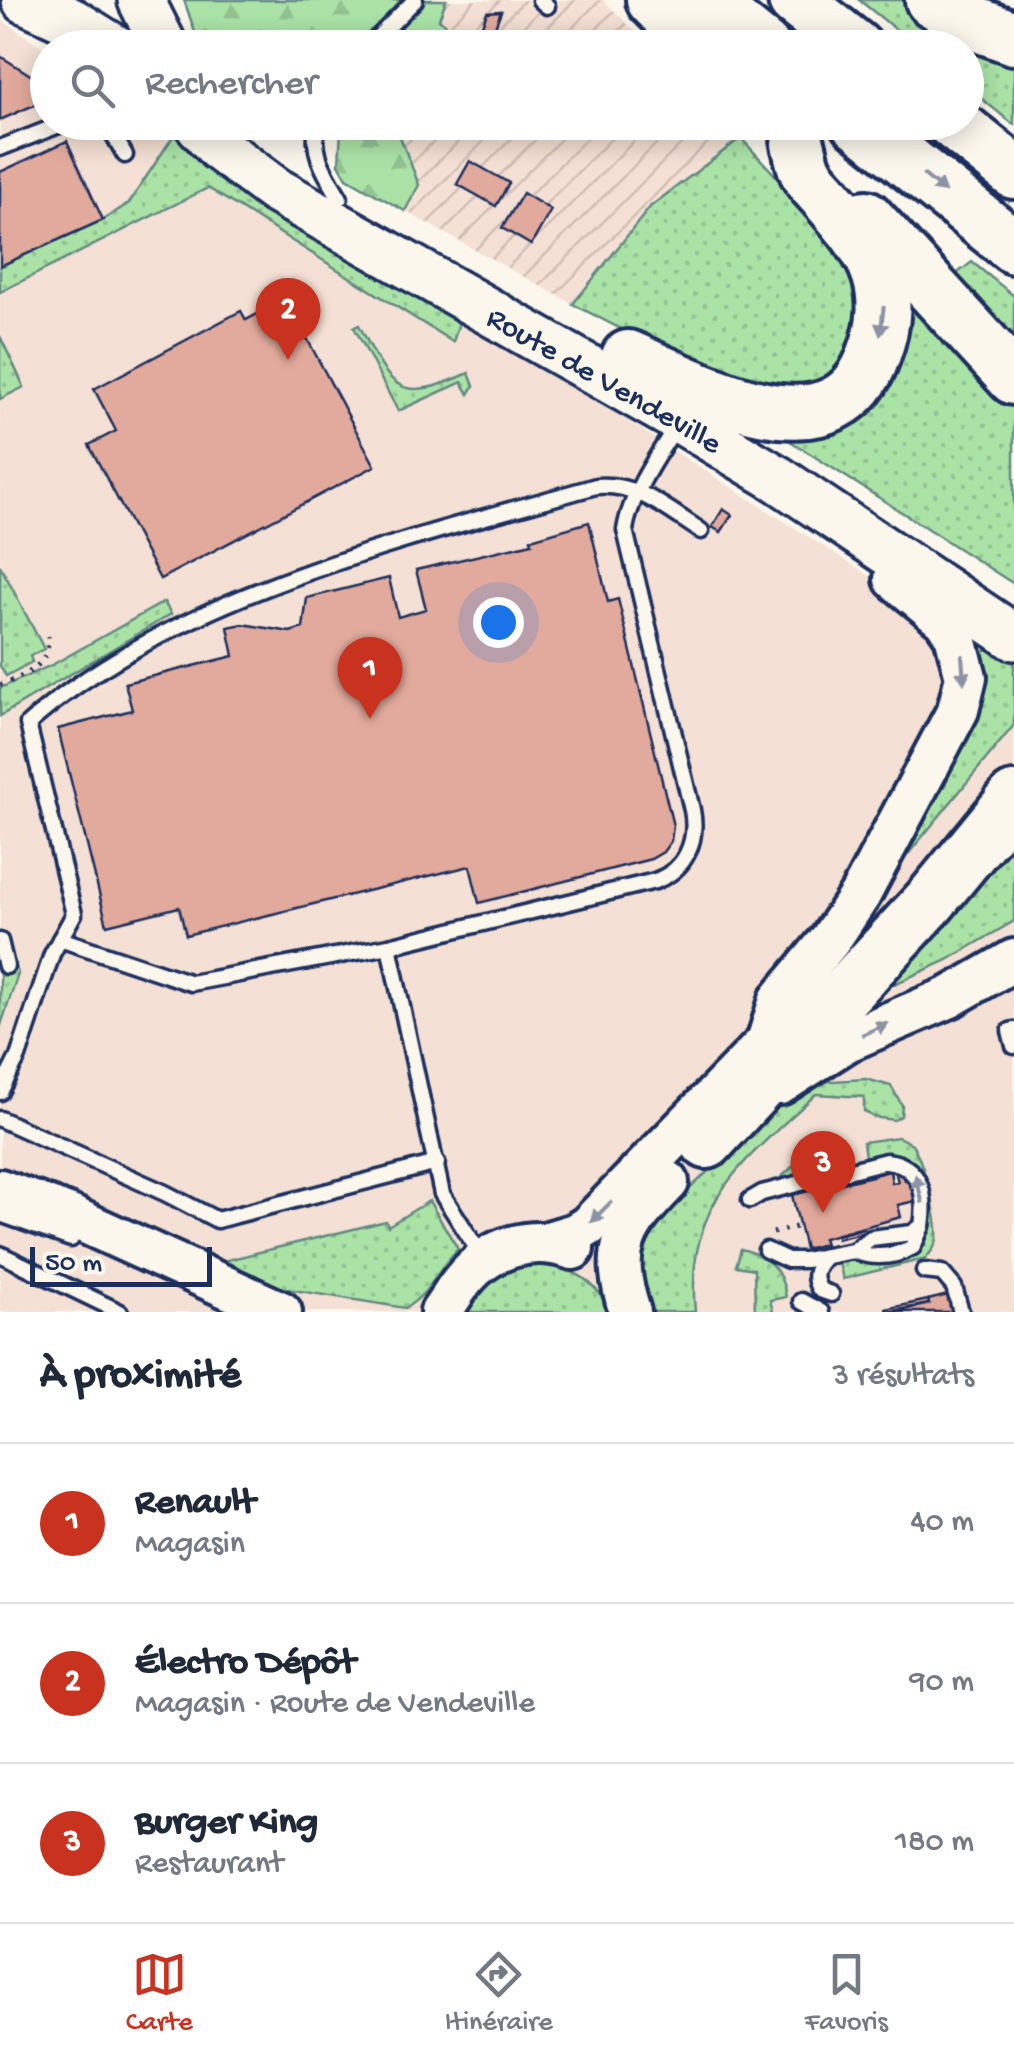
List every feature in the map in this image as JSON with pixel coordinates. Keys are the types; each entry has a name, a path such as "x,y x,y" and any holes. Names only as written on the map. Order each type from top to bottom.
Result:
{"highway":[{"path":"653,0 682,30"},
{"path":"704,0 742,30"},
{"path":"796,0 834,30"},
{"path":"932,0 974,23 1014,38"},
{"path":"628,357 747,407 788,414 817,410 839,400 860,382 881,335 883,292 861,241 806,174 790,140"},
{"path":"793,140 1014,378"},
{"path":"880,140 1014,247"},
{"path":"766,1042 923,872 1014,760"},
{"path":"707,1142 856,984 1014,799"}],"main road":[{"path":"26,0 87,30"},
{"path":"140,0 156,30"},
{"path":"171,0 180,30"},
{"name":"Route de Vendeville","path":"213,140 232,160 275,190 778,479 1014,637"},
{"name":"Route de Vendeville","path":"257,140 340,198 628,357 1014,608"}],"street":[{"path":"546,1243 588,1226 766,1042 780,1000 830,940 892,837 958,710 966,678 960,646 944,619 778,479"},
{"path":"628,1305 620,1261 628,1228 707,1142 815,1060 863,1034 950,997 1014,960"},
{"path":"0,1190 68,1216 281,1312"},
{"path":"0,1205 231,1312"},
{"path":"447,1306 484,1260 518,1244 546,1243 589,1257 610,1275 628,1305"}],"lane":[{"path":"386,30 415,0"},
{"path":"0,148 30,136"},
{"path":"116,140 125,155"},
{"path":"314,140 318,162 340,198"},
{"path":"60,939 191,983 389,946 655,881 675,870 691,848 696,828 625,530 639,492 680,420"},
{"path":"0,1092 18,1057 52,954 74,914 28,724 61,694 198,614 384,548 596,486 617,484 639,492 701,531"},
{"path":"0,941 6,966"},
{"path":"389,946 442,1194 484,1260"},
{"path":"1014,1030 1010,1031 1014,1046"},
{"path":"0,1119 217,1220 438,1163"},
{"path":"750,1200 762,1193 886,1161 901,1162 917,1176 924,1213 922,1226 912,1232 871,1238 852,1251 826,1256 788,1260 766,1250"},
{"path":"0,1214 70,1239"},
{"path":"0,1254 120,1312"},
{"path":"826,1256 817,1265 816,1284 831,1294"},
{"path":"924,1271 942,1273 954,1287 960,1312"},
{"path":"800,1301 821,1312"}],"path":[{"path":"0,685 41,663 49,650 48,636"}],"shaded area":[{"path":"446,0 603,0 634,30 451,30 439,19"},
{"path":"0,19 30,39 30,140 188,140 1014,668 1014,1312 0,1312"},
{"path":"401,140 738,140 651,206 573,304 405,211 419,185"}],"green space":[{"path":"184,0 446,0 439,19 451,30 194,30"},
{"path":"859,0 904,0 965,30 897,30"},
{"path":"984,39 1014,54 1014,125 984,101"},
{"path":"171,140 184,140 226,183 459,322 453,342 208,188 0,292 0,266 103,220 129,203"},
{"path":"340,140 401,140 419,185 405,211 347,178 339,164"},
{"path":"743,140 811,214 844,258 855,285 859,323 838,371 804,390 702,371 573,304 651,206"},
{"path":"972,262 1014,296 1014,358 946,282"},
{"path":"916,299 1014,403 1014,584 784,437 903,302"},
{"path":"359,325 380,364 400,385 426,388 469,373 474,386 469,394 462,382 398,411 354,327"},
{"path":"0,336 24,387 0,399"},
{"path":"0,565 44,649 30,656 32,662 6,676 0,666"},
{"path":"164,602 171,614 0,716 0,688 52,665"},
{"path":"992,645 1014,660 1014,725 905,858 900,848 977,657"},
{"path":"1014,824 1014,921 948,960 872,994"},
{"path":"16,966 18,974 0,1028 0,969"},
{"path":"866,1079 891,1086 902,1105 901,1116 894,1120 873,1117 864,1111 864,1097 816,1094 743,1164 710,1212 699,1240 694,1273 695,1312 646,1312 632,1256 647,1230 782,1100 816,1082"},
{"path":"898,1137 912,1144 921,1163 935,1218 936,1244 925,1259 843,1279 838,1259 886,1264 911,1257 922,1247 930,1212 926,1186 917,1166 896,1156 775,1183 815,1146 821,1169 865,1157 863,1142"},
{"path":"429,1201 458,1249 422,1295 405,1308 244,1282 215,1263 386,1221 388,1226"},
{"path":"741,1249 766,1260 781,1279 786,1297 770,1300 773,1312 755,1312 754,1269 736,1266"},
{"path":"533,1262 579,1275 597,1290 610,1312 467,1312 494,1279"}],"building":[{"path":"501,11 494,30 480,30 487,12"},
{"path":"0,56 30,75 30,107 0,120"},
{"path":"67,141 103,220 0,266 0,172"},
{"path":"470,161 509,183 496,206 457,184"},
{"path":"523,193 551,210 531,245 502,228"},
{"path":"286,299 375,466 160,579 89,445 116,431 94,389 241,311 246,320"},
{"path":"723,509 732,515 721,532 712,527"},
{"path":"589,522 608,602 618,599 673,826 671,841 663,852 651,859 479,903 470,866 186,935 179,907 107,925 58,729 132,710 125,683 234,656 228,627 243,624 290,632 303,628 307,598 389,578 398,617 426,609 416,570 532,543 531,539"},
{"path":"890,1171 892,1183 898,1182 896,1174 903,1172 905,1180 910,1179 915,1201 898,1205 901,1217 823,1238 825,1244 805,1249 792,1195"},
{"path":"871,1172 872,1176 829,1186 828,1182"},
{"path":"864,1228 865,1232 837,1239 837,1235"},
{"path":"952,1294 956,1312 895,1312 929,1304 928,1300"},
{"path":"928,1300 929,1304 887,1312 886,1309"}],"place":[{"name":"Électro Dépôt","path":"288,360"},
{"name":"Renault","path":"370,719"},
{"name":"Burger King","path":"823,1213"}]}
